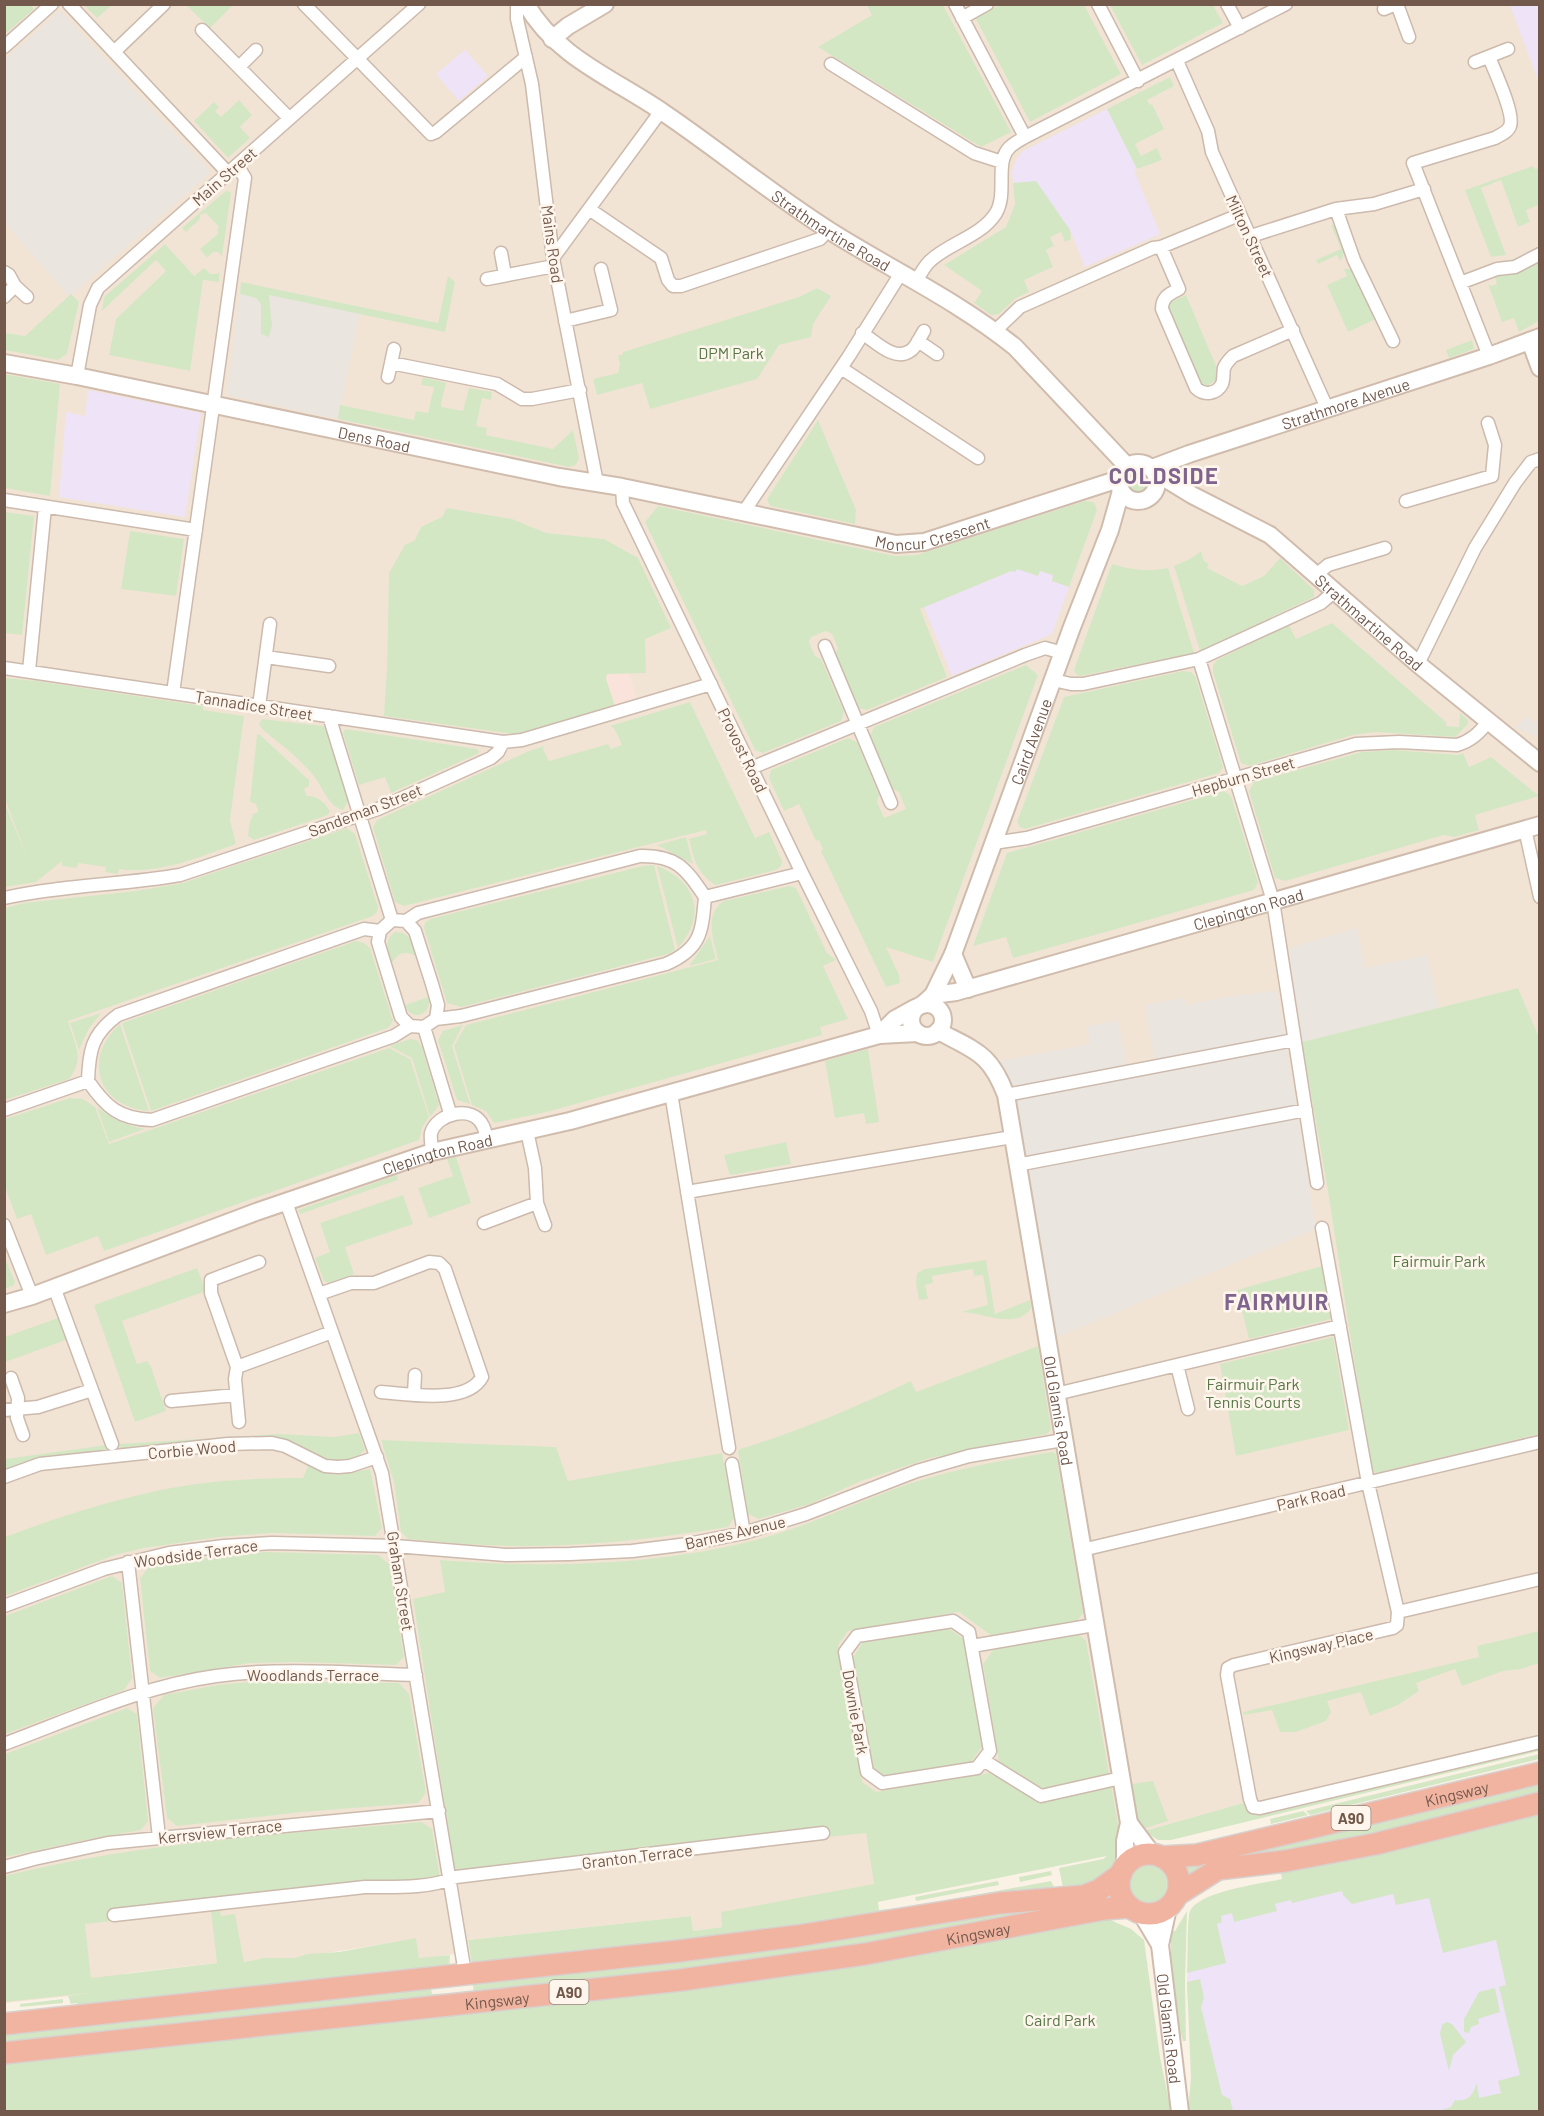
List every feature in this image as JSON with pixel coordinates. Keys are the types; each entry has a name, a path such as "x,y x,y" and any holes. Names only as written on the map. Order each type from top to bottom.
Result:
{"highway":[{"name":"Kingsway","path":"1158,1856 1197,1855 1539,1773"},
{"name":"Kingsway","path":"1172,1902 1218,1869 1285,1861 1375,1844 1539,1803"},
{"name":"A90","path":"1123,1870 1137,1857 1158,1856"},
{"path":"1158,1856 1169,1862 1178,1878 1172,1902"},
{"name":"Kingsway","path":"4,2024 679,1951 797,1936 1000,1903 1084,1896 1099,1890 1123,1870"},
{"path":"1123,1870 1120,1892 1135,1910"},
{"name":"A90","path":"1135,1910 1150,1914 1172,1902"},
{"name":"Kingsway","path":"4,2054 681,1980 865,1954 1104,1910 1135,1910"}],"street":[{"path":"4,47 52,4"},
{"path":"69,4 232,169 245,178 173,693"},
{"path":"114,52 164,4"},
{"path":"304,4 431,134 526,57"},
{"name":"Main Street","path":"77,376 90,305 98,288 419,4"},
{"name":"Mains Road","path":"517,4 517,19 532,84 554,262 597,483"},
{"name":"Strathmartine Road","path":"526,4 552,39 598,74 662,111 828,230 995,331 1015,347 1122,479"},
{"path":"552,39 568,26 604,4"},
{"path":"955,4 1025,137"},
{"path":"962,18 987,4"},
{"path":"1098,4 1138,81"},
{"path":"1227,4 1240,28"},
{"path":"743,513 862,333 909,277 985,225 995,215 1002,192 1002,162 1008,148 1025,137 1286,4"},
{"path":"1384,9 1397,4 1409,37"},
{"path":"202,30 289,118"},
{"path":"239,67 256,50"},
{"path":"1475,62 1508,50"},
{"path":"1489,57 1511,115 1510,126 1495,138 1413,163 1489,356"},
{"name":"Milton Street","path":"1177,61 1208,131 1212,152 1239,215 1251,236 1327,408"},
{"path":"831,64 974,153 1002,162"},
{"path":"488,279 554,262 589,209 662,111"},
{"path":"1251,236 1336,209 1374,204 1424,189"},
{"path":"589,209 661,258 668,280 673,286 681,286 820,239 828,230"},
{"path":"1336,209 1354,260 1393,341"},
{"path":"995,331 1020,307 1153,248 1161,247 1234,217"},
{"path":"1161,247 1179,289 1167,295 1162,302 1162,309 1196,388 1201,393 1217,390 1223,382 1227,362 1233,356 1293,330"},
{"path":"501,254 505,275"},
{"path":"1460,283 1497,269 1515,267 1539,254"},
{"path":"565,321 611,310 601,269"},
{"path":"4,272 27,297"},
{"path":"4,297 15,286"},
{"path":"862,333 891,352 900,355 911,351 921,336 937,354"},
{"path":"1535,339 1539,368"},
{"name":"Strathmore Avenue","path":"1154,471 1189,454 1535,339"},
{"path":"388,377 394,349"},
{"name":"Dens Road","path":"4,363 743,513"},
{"path":"391,363 497,384 522,399 580,390"},
{"path":"841,368 978,458"},
{"path":"1488,423 1496,445 1492,476"},
{"path":"1418,664 1475,548 1510,491 1531,462 1539,459"},
{"path":"1140,463 1154,471 1158,485 1148,499 1136,501 1125,496 1122,479 1140,463"},
{"name":"Strathmartine Road","path":"1154,471 1192,495 1270,535 1418,664 1539,763"},
{"path":"1492,476 1510,491"},
{"path":"1406,501 1492,476"},
{"name":"Moncur Crescent","path":"743,513 886,543 904,544 924,542 1122,479"},
{"name":"Caird Avenue","path":"927,1004 953,954 1062,653 1110,530 1122,479"},
{"name":"Provost Road","path":"622,487 623,503 871,1011 879,1035"},
{"name":"Strathmartine Road","path":"1152,496 1169,493 1192,495"},
{"path":"4,500 196,530"},
{"name":"Caird Avenue","path":"1110,530 1136,501"},
{"path":"29,671 45,507"},
{"path":"1316,575 1328,565 1385,548"},
{"path":"1053,680 1083,684 1199,659 1321,603 1335,591"},
{"path":"259,706 270,624"},
{"path":"825,646 891,803"},
{"path":"752,768 1045,648 1062,653"},
{"path":"266,657 328,666"},
{"path":"1199,659 1273,901 1317,1183"},
{"name":"Tannadice Street","path":"4,668 503,742"},
{"path":"503,742 522,740 711,684"},
{"path":"329,716 392,920"},
{"name":"Hepburn Street","path":"993,843 1027,838 1356,744 1399,742 1457,745 1466,743 1476,736 1488,722"},
{"name":"Sandeman Street","path":"4,898 41,891 180,875 378,809 491,758 498,752 503,742"},
{"path":"1532,827 1539,897"},
{"name":"Clepington Road","path":"879,1035 895,1019 962,990 1532,827"},
{"path":"381,931 364,929 118,1015 103,1026 93,1043 88,1060 88,1081 99,1098 115,1111 134,1119 152,1120 394,1036 410,1026 424,1027 436,1019 461,1016 666,964 679,958 693,945 702,930 705,897 689,873 674,862 654,856 640,856 418,912 406,921 392,920 381,931 378,942 401,1017 410,1026"},
{"path":"705,897 802,873"},
{"path":"406,921 415,931 432,984 438,1005 436,1019"},
{"path":"953,954 962,990"},
{"path":"918,1034 910,1022 927,1004 943,1020 938,1031"},
{"path":"871,1011 895,1019"},
{"path":"424,1027 450,1113"},
{"name":"Clepington Road","path":"4,1304 32,1296 286,1202 432,1152 527,1131 879,1035 928,1036 938,1031"},
{"name":"Old Glamis Road","path":"938,1031 971,1047 987,1059 999,1076 1006,1095 1129,1823 1123,1870"},
{"path":"1006,1095 1294,1040"},
{"path":"4,1110 88,1081"},
{"path":"671,1093 729,1448"},
{"path":"1017,1165 1306,1110"},
{"path":"432,1152 430,1137 432,1130 450,1113 468,1114 478,1119 483,1125 487,1140"},
{"path":"527,1131 535,1168 537,1203 545,1225"},
{"path":"687,1192 1012,1137"},
{"name":"Graham Street","path":"286,1202 377,1457 385,1487 465,1973"},
{"path":"484,1223 537,1203"},
{"path":"4,1225 32,1296"},
{"path":"1322,1228 1368,1483 1398,1612 1539,1579"},
{"path":"239,1422 236,1395 237,1367 211,1293 211,1280 259,1262"},
{"path":"319,1294 351,1282 374,1283 429,1262 439,1263 445,1269 482,1377 478,1385 446,1396 381,1392"},
{"path":"54,1287 112,1444"},
{"path":"1056,1394 1341,1326"},
{"path":"237,1367 333,1332"},
{"path":"1177,1365 1188,1409"},
{"path":"414,1394 415,1375"},
{"path":"10,1378 18,1398 11,1409"},
{"path":"11,1409 46,1405 92,1390"},
{"path":"171,1401 236,1395"},
{"path":"11,1409 17,1418 23,1436"},
{"name":"Barnes Avenue","path":"395,1546 506,1555 570,1554 688,1544 744,1533 806,1514 917,1471 969,1456 1063,1440"},
{"name":"Park Road","path":"1082,1550 1539,1442"},
{"name":"Corbie Wood","path":"4,1477 40,1464 228,1444 272,1443 285,1446 325,1466 350,1466 377,1457"},
{"path":"732,1464 744,1533"},
{"name":"Woodside Terrace","path":"4,1606 128,1562 202,1549 272,1543 395,1546"},
{"path":"128,1562 159,1837"},
{"name":"Kingsway Place","path":"1398,1612 1397,1625 1393,1628 1228,1668 1227,1675 1253,1807 1260,1808 1539,1742"},
{"name":"Downie Park","path":"953,1621 969,1632 990,1751 983,1760 977,1768 882,1783 867,1772 845,1652 857,1636 953,1621"},
{"path":"972,1646 1094,1625"},
{"name":"Woodlands Terrace","path":"4,1744 143,1692 216,1676 269,1671 416,1675"},
{"path":"983,1760 1041,1796 1120,1778"},
{"name":"Kerrsview Terrace","path":"4,1867 108,1843 439,1810"},
{"name":"Old Glamis Road","path":"1129,1823 1158,1856"},
{"name":"Granton Terrace","path":"114,1915 365,1887 402,1886 456,1877 823,1833"},
{"name":"Old Glamis Road","path":"1172,1902 1160,1945 1180,2112"},
{"name":"Old Glamis Road","path":"1135,1910 1160,1945"}],"shaded area":[{"path":"4,5 1539,5 1539,1748 1252,1817 1243,1803 1144,1831 1122,1843 1108,1855 721,1913 723,1927 693,1931 691,1916 468,1940 469,1952 419,1959 415,1939 295,1958 263,1958 244,1962 128,1973 117,1976 89,1994 5,2003"},
{"path":"1510,5 1539,5 1539,83"},
{"path":"60,11 211,172 69,297 5,223 4,60"},
{"path":"465,50 488,76 459,101 436,74"},
{"path":"1107,109 1137,169 1134,170 1160,234 1085,267 1070,230 1036,182 1013,183 1012,172 1016,160 1023,151"},
{"path":"241,282 361,307 338,419 227,395"},
{"path":"88,390 201,413 185,517 59,497 66,412 85,416"},
{"path":"1017,568 1037,576 1039,571 1053,575 1052,581 1069,587 1052,634 952,676 924,607 1012,571 1015,572"},
{"path":"607,673 629,673 638,701 616,709 606,679"},
{"path":"1525,717 1533,722 1539,720 1539,737 1516,728"},
{"path":"1357,928 1365,968 1427,955 1439,1008 1302,1042 1289,948"},
{"path":"1277,991 1316,1229 1055,1338 1029,1173 1012,1087 1000,1061 1089,1044 1088,1026 1118,1020 1127,1065 1155,1060 1145,1005 1184,998 1186,1005 1219,998"},
{"path":"1539,1818 1539,2111 1204,2111 1188,2009 1190,1912 1471,1842"}],"green space":[{"path":"4,5 31,5 34,9 5,34"},
{"path":"84,5 112,5 97,18"},
{"path":"186,5 233,5 210,28"},
{"path":"867,5 943,5 1011,132 981,147 818,47 872,15"},
{"path":"1000,5 1084,5 1121,74 1030,122 975,17"},
{"path":"1110,5 1213,5 1223,23 1142,65"},
{"path":"1170,77 1174,86 1147,100 1150,105 1152,104 1164,129 1135,144 1141,156 1157,148 1162,160 1137,169 1107,109"},
{"path":"239,100 252,115 240,127 250,138 228,158 194,121 214,102 219,107 215,111 221,117"},
{"path":"1533,166 1535,169 1539,168 1539,205 1526,210 1530,222 1518,227 1501,180 1481,188 1506,255 1491,257 1465,190"},
{"path":"1036,181 1070,230 1071,239 1065,242 1061,232 1050,237 1054,246 1046,250 1053,267 1024,280 1029,292 1016,298 999,314 991,315 974,303 982,291 944,265 1006,227 1015,204 1013,183"},
{"path":"227,190 231,193 222,256 218,252 213,252 207,258 200,249 219,233 217,230 219,227 206,213 200,215 200,219 186,232 182,228"},
{"path":"1336,224 1343,243 1343,257 1340,261 1337,255 1318,264 1316,260 1341,249 1331,225"},
{"path":"165,244 194,276 204,268 210,274 219,272 219,282 203,280 190,371 109,355 116,319 166,271 156,260 102,311 104,297"},
{"path":"1539,258 1539,321 1519,332 1514,318 1502,322 1488,284 1491,286 1497,284 1495,277 1498,276 1497,274"},
{"path":"1344,269 1354,272 1378,318 1348,332 1327,285 1347,276"},
{"path":"448,276 455,282 445,332 269,295 272,326 269,337 261,334 261,304 256,298 240,294 241,282 438,323"},
{"name":"DPM Park","path":"817,288 831,296 813,324 811,337 779,345 757,379 650,409 642,383 597,395 593,379 618,373 620,364 618,356 623,352 799,297"},
{"path":"71,294 79,302 67,354 58,360 5,350 5,333 25,336"},
{"path":"1186,295 1217,368 1216,380 1207,386 1202,385 1168,307 1170,302"},
{"path":"1472,340 1474,349 1449,358 1446,350"},
{"path":"4,374 60,384 50,496 5,488"},
{"path":"423,377 446,383 442,407 463,411 469,388 492,392 491,400 482,398 476,426 487,428 486,435 553,449 573,430 579,458 576,465 569,467 338,419 340,405 414,420 416,411 428,413 434,387 421,385"},
{"path":"818,420 856,510 855,524 770,506 767,499"},
{"path":"1139,470 1147,473 1152,481 1145,490 1135,494 1128,489 1125,479 1126,476"},
{"path":"1085,501 1094,502 1097,510 1069,587 1052,581 1053,575 1040,571 1038,576 1017,569 1015,572 1011,571 920,609 947,677 867,710 858,708 835,654 838,648 832,634 826,631 811,637 809,642 815,656 821,659 844,712 841,721 763,753 755,750 645,522 658,506 895,556 917,555"},
{"path":"447,508 512,519 546,533 604,539 638,558 671,628 645,639 646,673 607,674 606,679 616,709 521,735 384,716 389,573 405,545 415,540 421,527 442,517"},
{"path":"5,512 34,516 22,635 5,633"},
{"path":"130,531 184,539 176,596 121,589"},
{"path":"1201,551 1204,561 1209,564 1207,568 1242,586 1264,576 1280,558 1314,590 1314,597 1200,651 1174,566"},
{"path":"1112,564 1140,570 1168,568 1194,653 1080,676 1076,674 1074,670"},
{"path":"1332,623 1446,722 1446,726 1459,727 1460,713 1468,720 1468,724 1455,737 1375,732 1353,735 1249,766 1241,763 1213,672 1213,665 1217,660 1289,625 1296,639"},
{"path":"1026,665 1038,675 933,962 886,947 899,975 900,983 886,987 821,851 823,849 819,840 816,841 799,804 784,811 769,778 771,770 848,738 857,742 879,795 877,802 884,818 906,809 899,792 892,789 870,736 874,727"},
{"path":"1183,671 1191,672 1195,676 1223,767 1219,773 1025,829 1020,827 1017,822 1064,697"},
{"path":"5,678 203,706 203,710 244,716 230,820 236,844 179,864 149,869 119,869 118,874 105,872 106,867 78,863 77,868 62,866 62,861 36,882 5,887 5,804 27,857 5,799"},
{"path":"690,702 755,838 769,832 782,861 781,866 776,870 716,885 700,871 689,839 707,834 706,830 404,906 395,902 373,827 377,820 544,746 543,749 549,761 608,744 611,749 622,745 614,728 610,726"},
{"path":"262,719 323,726 328,731 348,801 343,810 333,805 302,763 263,730 259,724"},
{"path":"345,729 477,749 479,752 391,793 385,777 359,785 343,733"},
{"path":"259,734 309,780 309,786 304,789 307,796 318,798 323,802 330,811 328,815 254,840 248,836 253,814 258,812 256,804 250,802 257,735"},
{"path":"1394,750 1458,755 1463,753 1469,767 1491,757 1539,796 1475,815 1479,830 1454,837 1444,835 1285,881 1275,878 1249,791 1254,782 1362,752"},
{"path":"1224,791 1231,796 1258,882 1254,890 1013,958 1006,937 973,946 1007,853"},
{"path":"347,828 355,834 378,907 373,916 68,1021 78,1057 69,1079 5,1100 5,908 24,903 136,891 183,883"},
{"path":"686,837 693,864 657,845"},
{"path":"654,865 675,950 668,954 461,1007 447,1003 424,928 425,923 430,919"},
{"path":"657,866 681,881 689,890 693,901 695,912 693,924 678,948"},
{"path":"789,886 796,888 827,953 836,960 823,966 848,1019 820,1027 822,1035 547,1112 494,1123 486,1111 472,1105 454,1046 466,1025 718,960 712,920 718,906 724,901"},
{"path":"395,932 408,936 416,956 408,953 402,954 392,963 388,942"},
{"path":"710,936 716,959 689,966"},
{"path":"356,941 370,948 393,1021 388,1028 151,1111 122,1023"},
{"name":"Fairmuir Park","path":"1518,988 1540,1040 1539,1434 1376,1473 1371,1470 1328,1191 1302,1042"},
{"path":"428,997 428,1008 425,1012 416,1015 408,1011 405,1005"},
{"path":"101,1013 88,1030 79,1050 70,1023"},
{"path":"120,1024 149,1111 131,1108 117,1100 107,1091 101,1079 99,1065 101,1051 108,1037"},
{"path":"463,1025 452,1046 470,1104 457,1100 438,1040 443,1031"},
{"path":"410,1039 417,1040 422,1047 439,1105 430,1117 412,1058 389,1046"},
{"path":"389,1048 410,1059 429,1117 422,1128 419,1140 104,1251 98,1236 46,1255 31,1214 17,1219 5,1187 5,1119 70,1098 83,1099 95,1107 109,1144"},
{"path":"868,1049 879,1122 866,1124 864,1113 835,1118 825,1061"},
{"path":"97,1107 120,1121 145,1129 109,1142"},
{"path":"786,1142 791,1164 731,1175 729,1173 724,1155"},
{"path":"456,1157 471,1203 429,1218 418,1188 453,1176 447,1159"},
{"path":"397,1175 398,1180 300,1214 298,1210"},
{"path":"403,1195 413,1224 345,1247 354,1274 328,1283 324,1281 315,1258 330,1252 320,1223"},
{"path":"4,1256 15,1282 14,1285 5,1289"},
{"path":"986,1260 995,1314 1030,1300 1031,1308 1025,1315 998,1319 961,1312 988,1305 983,1275 974,1276 973,1269 932,1276 933,1283 925,1285 928,1299 919,1300 917,1273 925,1269"},
{"path":"1322,1266 1331,1319 1249,1339 1237,1290"},
{"path":"197,1268 206,1291 122,1321 137,1364 147,1361 151,1367 166,1411 135,1422 94,1305"},
{"path":"58,1318 66,1340 5,1362 5,1337"},
{"name":"Fairmuir Park Tennis Courts","path":"1333,1337 1349,1430 1236,1456 1220,1364"},
{"path":"1038,1346 1051,1429 1047,1434 930,1458 861,1481 810,1504 759,1519 748,1514 738,1451 740,1449 827,1418 911,1381 916,1392"},
{"path":"359,1433 365,1450 358,1456 359,1459 333,1463 285,1442 120,1451 119,1444 279,1434 334,1437"},
{"path":"381,1440 556,1447 568,1481 722,1453 734,1518 728,1527 585,1544 504,1546 408,1539 401,1532 394,1482"},
{"path":"107,1445 108,1453 5,1473 5,1459"},
{"path":"1052,1452 1056,1454 1083,1613 1077,1621 992,1636 959,1612 848,1631 838,1645 862,1782 876,1792 989,1773 1037,1801 1111,1784 1121,1842 1113,1851 1122,1843 1122,1854 1117,1864 1084,1888 1063,1888 1059,1868 1103,1859 1107,1856 878,1902 879,1910 902,1908 905,1912 475,1966 471,1960 468,1940 691,1916 693,1931 722,1927 721,1912 874,1884 866,1833 828,1837 825,1826 455,1872 413,1599 445,1592 440,1560 569,1564 657,1558 701,1552 783,1532 897,1488 935,1476"},
{"path":"308,1466 337,1475 370,1469 382,1528 375,1536 272,1533 219,1537 144,1548 115,1555 5,1596 5,1537 45,1522 128,1497 203,1483 303,1478"},
{"path":"265,1552 378,1555 389,1564 404,1657 396,1665 250,1663 160,1678 150,1671 140,1578 149,1567 189,1560"},
{"path":"112,1576 122,1583 132,1678 124,1690 5,1734 5,1616"},
{"path":"948,1628 964,1639 982,1747 971,1762 885,1776 873,1767 853,1658 862,1643"},
{"path":"1539,1631 1539,1663 1521,1669 1503,1671 1462,1686 1455,1669 1416,1683 1419,1691 1398,1705 1370,1716 1361,1692 1327,1701 1331,1712 1326,1721 1296,1732 1280,1732 1272,1710 1244,1715 1243,1712 1479,1657 1477,1646"},
{"path":"1079,1635 1086,1641 1109,1774 1044,1789 999,1762 983,1664 994,1649"},
{"path":"260,1681 399,1683 409,1694 426,1793 418,1803 302,1812 177,1826 167,1818 153,1708 164,1695 217,1685"},
{"path":"127,1708 137,1714 148,1821 141,1830 5,1857 5,1754"},
{"path":"1539,1746 1539,1751 1171,1840 1158,1840 1144,1831 1243,1803 1247,1811 1252,1814"},
{"path":"1539,1754 1539,1759 1310,1815 1306,1811"},
{"path":"1539,1779 1539,1798 1371,1839 1212,1861 1186,1879 1181,1863"},
{"path":"1153,1781 1168,1821 1139,1830 1130,1784"},
{"path":"1539,1809 1539,2111 1439,2111 1451,2107 1455,2100 1467,2098 1472,2094 1477,2083 1479,2098 1501,2093 1498,2081 1520,2075 1499,1987 1506,1985 1496,1940 1443,1953 1429,1898 1396,1905 1393,1894 1352,1904 1342,1891 1292,1903 1291,1900 1275,1904 1277,1911 1234,1922 1232,1913 1221,1916 1222,1922 1217,1924 1226,1963 1187,1973 1190,1911 1206,1898 1232,1889 1282,1879 1280,1868"},
{"path":"1303,1811 1308,1815 1271,1824 1270,1819"},
{"path":"422,1822 432,1829 440,1878 407,1883 374,1881 112,1910 113,1921 85,1924 91,1978 217,1963 211,1911 220,1910 221,1916 235,1914 244,1962 263,1958 295,1958 307,1954 339,1952 416,1938 419,1958 450,1955 449,1967 83,2010 76,2003 71,2004 68,1996 88,1993 5,2002 4,1876 56,1864 160,1847 264,1835"},
{"path":"1148,1865 1162,1870 1167,1884 1162,1898 1148,1903 1134,1898 1129,1884 1134,1870"},
{"path":"1051,1871 1052,1875 1020,1882 1019,1877"},
{"path":"998,1881 999,1885 916,1901 915,1897"},
{"path":"1051,1881 1055,1889 926,1904"},
{"path":"1112,1889 1117,1902 849,1951 474,1996 473,1984 442,1985"},
{"path":"1187,1911 1186,2041 1183,2041 1181,2034 1178,2035 1171,1960 1171,1931 1175,1931"},
{"name":"Caird Park","path":"1108,1919 1131,1929 1144,1940 1160,2057 1171,2111 5,2111 5,2059"},
{"path":"1200,1979 1204,1998 1201,2007 1222,2095 1230,2099 1233,2111 1188,2111 1191,2078 1187,1982"},
{"path":"430,1983 432,1994 462,1993 5,2047 4,2030"},
{"path":"1495,1988 1500,2012 1478,2019 1479,2024 1471,2027 1469,2033 1464,2032 1464,2019 1479,1992"},
{"path":"63,1999 63,2003 20,2007 20,2004"},
{"path":"1447,2022 1452,2024 1466,2042 1453,2055 1449,2071 1440,2034 1442,2025"}],"district":[{"name":"COLDSIDE","path":"1164,475"},
{"name":"FAIRMUIR","path":"1277,1301"}]}
